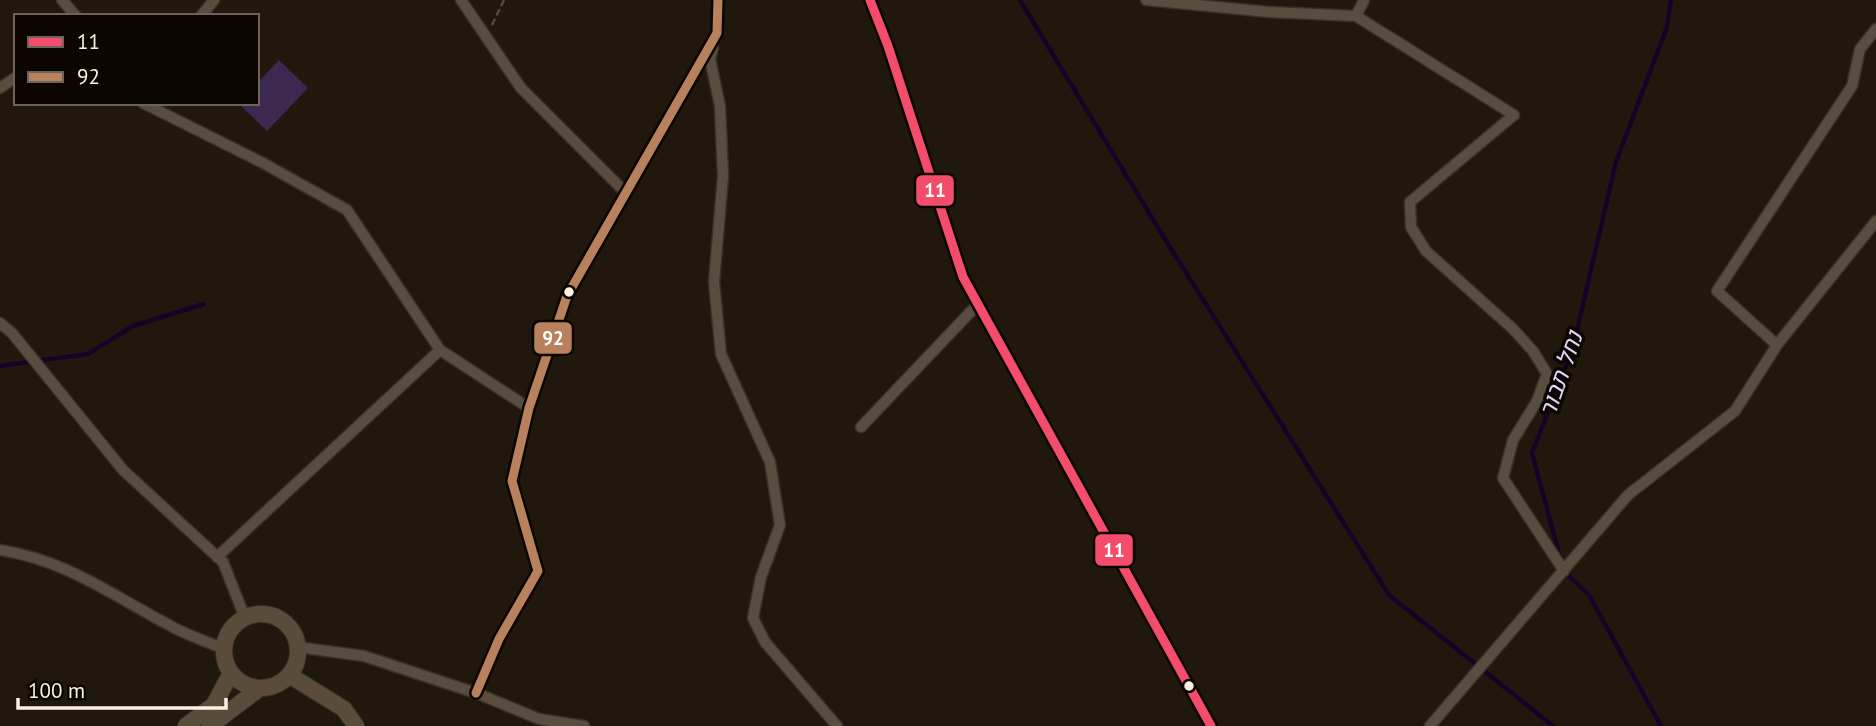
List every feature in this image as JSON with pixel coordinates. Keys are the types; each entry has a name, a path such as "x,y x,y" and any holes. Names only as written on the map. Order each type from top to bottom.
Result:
{"main road":[{"path":"210,726 260,688 281,682 289,675 297,657 298,647 294,636 279,619 268,615 245,618 230,631 224,649 231,673 239,681 260,688"},
{"path":"186,726 214,705 231,673"},
{"path":"289,675 344,709 356,726"}],"street":[{"path":"62,0 74,14"},
{"path":"203,14 214,0"},
{"path":"461,0 521,88 625,192"},
{"path":"718,0 717,33 710,59 720,106 723,176 713,282 721,354 770,462 780,525 761,576 753,618 765,642 837,726"},
{"path":"870,0 963,277 1211,726"},
{"path":"1146,0 1269,12 1356,16 1514,115 1410,202 1411,227 1426,251 1513,329 1547,374 1537,401 1513,440 1503,478 1564,571"},
{"path":"1356,16 1364,0"},
{"path":"1777,345 1717,291 1852,86 1860,48 1876,29"},
{"path":"476,693 499,639 538,570 512,481 529,408 567,296 717,33"},
{"path":"147,105 263,163 347,210 440,350 529,408"},
{"path":"1430,726 1628,495 1735,411 1777,345 1876,221"},
{"path":"861,428 978,304"},
{"path":"0,323 12,333 123,470 223,562 245,618"},
{"path":"218,557 440,350"},
{"path":"0,550 30,555 99,583 170,626 224,649"},
{"path":"298,647 364,656 476,693 539,719 584,726"}],"path":[{"path":"487,38 504,0"}],"shaded area":[{"path":"279,60 308,88 267,131 240,105 259,105 259,81"}],"waterway":[{"path":"1020,0 1163,236 1389,595 1553,726"},
{"name":"נחל תבור","path":"1560,557 1532,453 1573,348 1616,162 1667,27 1671,0"},
{"path":"0,366 88,354 133,326 204,304"},
{"name":"נחל תבור","path":"1565,572 1589,595 1661,726"}],"transit line":[{"name":"92","path":"476,693 499,639 538,571 512,481 529,408 567,296 717,33 718,0"},
{"name":"11","path":"870,0 888,46 963,277 1211,726"}]}
